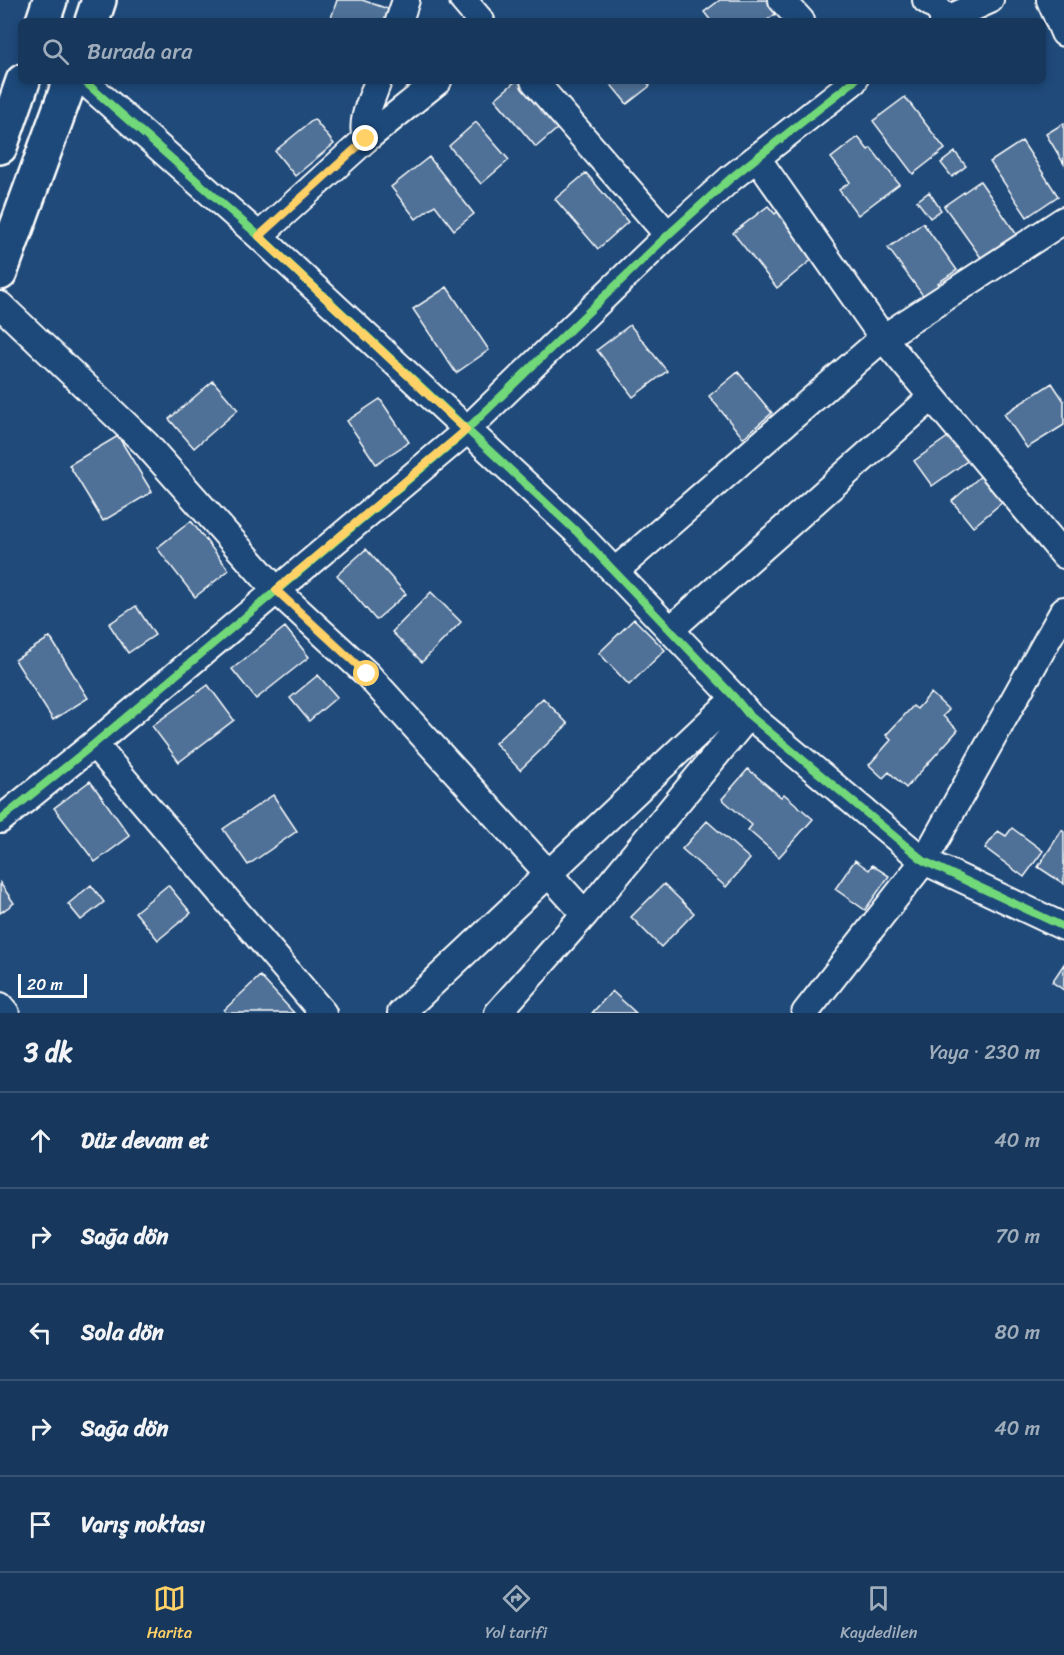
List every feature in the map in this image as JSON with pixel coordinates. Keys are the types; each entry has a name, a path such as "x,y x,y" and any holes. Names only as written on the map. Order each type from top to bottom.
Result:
{"highway":[{"path":"44,18 50,0"},
{"path":"93,18 99,0"},
{"path":"0,147 22,84"},
{"path":"0,273 69,84"}],"street":[{"path":"400,18 406,0"},
{"path":"463,0 478,18"},
{"path":"782,0 798,18"},
{"path":"926,0 935,6 944,18"},
{"path":"950,18 990,0"},
{"path":"1050,0 1064,33"},
{"path":"87,84 259,236 576,531 742,706 924,861 1064,927"},
{"path":"366,139 364,122 377,84"},
{"path":"259,236 366,139 434,84"},
{"path":"537,84 668,235"},
{"path":"0,820 94,744 466,430 668,235 731,178 850,84"},
{"path":"757,158 883,338 1064,555"},
{"path":"614,572 883,338 1064,220"},
{"path":"0,305 146,444 276,590 367,674 585,914"},
{"path":"670,630 932,397"},
{"path":"805,1013 924,861 1064,610"},
{"path":"401,1013 548,874 742,706"},
{"path":"498,1013 585,914 742,706"},
{"path":"94,744 323,1013"},
{"path":"0,1006 6,1013"}],"building":[{"path":"337,0 362,0 400,13 399,18 331,18"},
{"path":"720,0 769,0 778,12 770,18 709,18 704,12"},
{"path":"512,84 531,84 564,123 536,147 495,99"},
{"path":"610,84 648,84 650,86 627,104"},
{"path":"905,97 945,149 913,174 873,121"},
{"path":"314,119 334,144 295,176 275,151"},
{"path":"476,122 509,160 481,184 449,146"},
{"path":"1064,123 1064,164 1046,134"},
{"path":"858,137 868,150 871,148 899,184 858,215 839,190 850,182 831,158"},
{"path":"1022,141 1058,196 1027,217 990,162"},
{"path":"955,152 966,166 952,177 941,163"},
{"path":"429,157 474,214 454,230 435,205 416,219 391,187"},
{"path":"586,173 628,222 598,249 555,199"},
{"path":"980,181 1017,235 982,259 944,206"},
{"path":"929,192 941,210 930,218 917,201"},
{"path":"768,206 775,214 782,208 819,254 777,288 733,233"},
{"path":"923,223 957,270 938,283 946,293 930,305 888,248"},
{"path":"447,287 489,350 456,373 413,309"},
{"path":"630,325 667,371 633,397 597,350"},
{"path":"738,372 772,413 743,438 709,396"},
{"path":"213,381 238,410 194,448 169,419"},
{"path":"1052,383 1064,401 1064,425 1027,448 1004,414"},
{"path":"380,399 409,442 376,464 347,421"},
{"path":"952,434 970,459 932,486 914,461"},
{"path":"118,436 152,492 103,521 69,465"},
{"path":"983,474 1005,500 973,527 952,501"},
{"path":"191,521 229,570 195,597 157,548"},
{"path":"366,549 406,594 376,620 337,575"},
{"path":"431,592 461,622 422,662 392,632"},
{"path":"136,606 155,635 128,653 109,624"},
{"path":"634,619 665,650 629,685 599,653"},
{"path":"285,627 309,657 256,699 232,669"},
{"path":"50,637 88,698 53,720 15,660"},
{"path":"318,675 337,697 309,721 290,698"},
{"path":"208,685 234,720 179,762 152,726"},
{"path":"931,693 949,710 943,716 958,730 906,788 889,772 883,778 869,765 891,740 886,735 913,706 917,709"},
{"path":"543,698 568,724 520,770 495,743"},
{"path":"748,769 781,797 784,794 813,819 779,857 748,830 752,825 722,799"},
{"path":"90,781 130,836 95,862 54,808"},
{"path":"273,795 297,831 248,865 223,829"},
{"path":"707,821 750,859 726,887 682,849"},
{"path":"1012,828 1043,851 1024,877 985,848 998,831 1006,836"},
{"path":"1062,830 1064,832 1064,884 1038,867"},
{"path":"855,860 869,870 872,865 889,876 865,910 835,889"},
{"path":"0,883 14,903 0,913"},
{"path":"664,884 694,913 661,947 631,917"},
{"path":"91,885 104,902 81,920 68,904"},
{"path":"168,885 191,913 158,940 135,912"},
{"path":"1064,964 1064,990 1052,982"},
{"path":"260,976 294,1013 226,1013 224,1010"},
{"path":"612,991 636,1013 592,1013"}],"cycle path":[{"path":"87,84 259,236 576,531 749,715 924,861 1064,927"},
{"path":"0,820 94,744 459,437 668,235 731,178 850,84"}],"route":[{"path":"366,139 259,236 466,430 276,590 367,674"}]}
